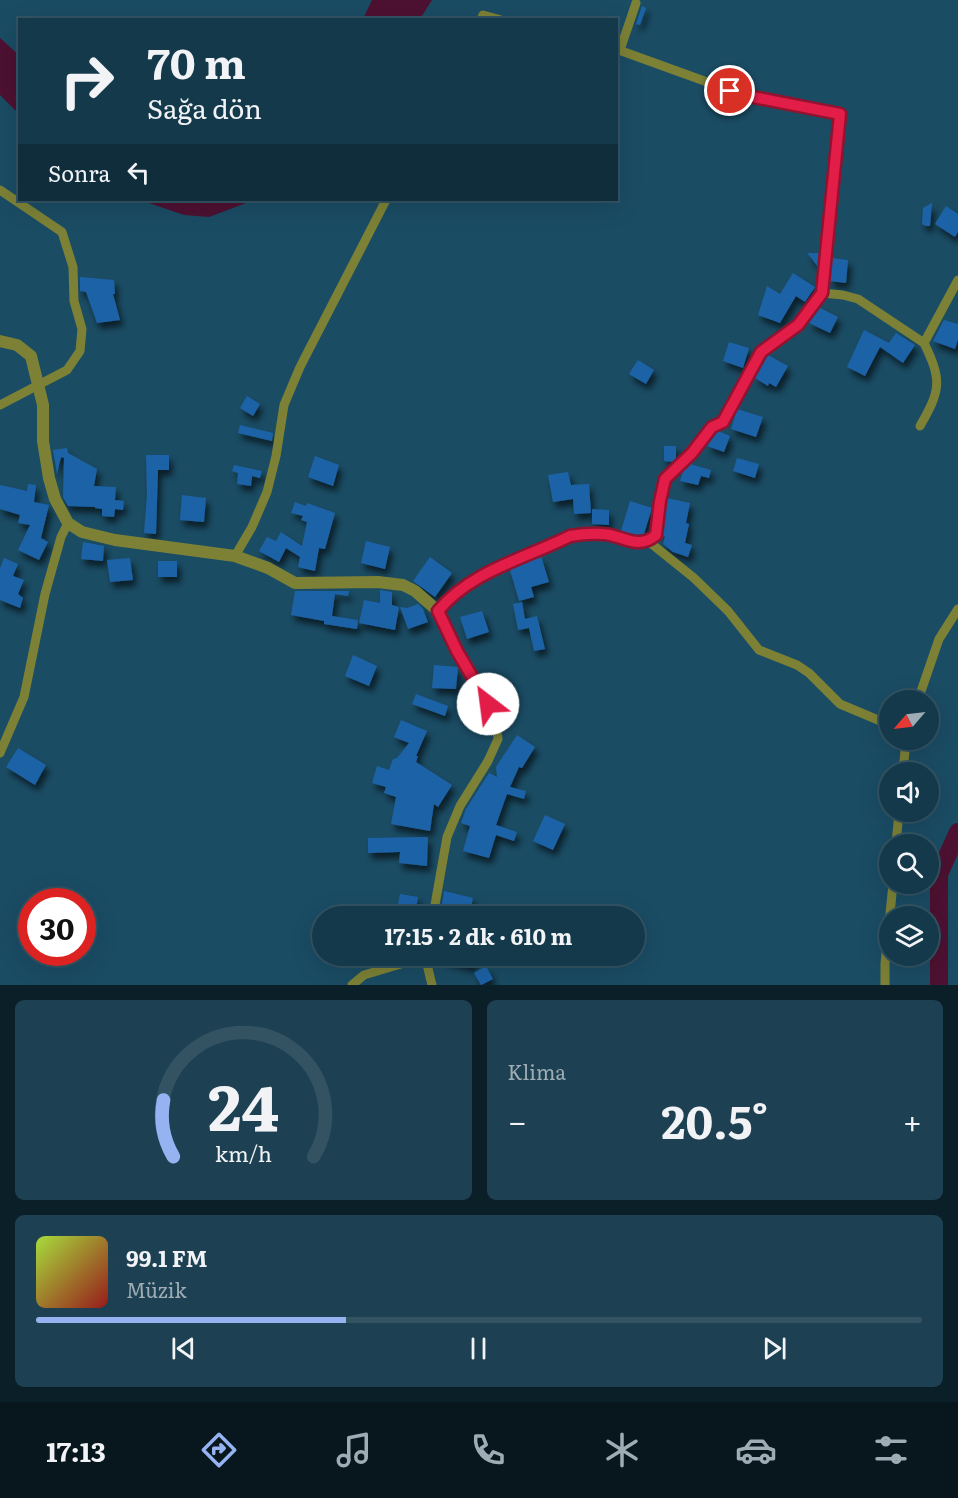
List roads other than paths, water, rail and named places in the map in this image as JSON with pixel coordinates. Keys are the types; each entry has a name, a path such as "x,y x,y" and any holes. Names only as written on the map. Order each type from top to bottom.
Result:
{"street":[{"path":"438,611 449,597 471,580 570,536 585,533 605,534 630,542 648,541 656,535 665,479 692,453 712,427 723,422 761,352 798,325 822,293 840,114 743,95 618,50 636,3"},
{"path":"0,190 62,232 73,267 74,300 82,329 80,351 68,370 0,405"},
{"path":"235,556 267,492 276,456 284,405 300,367 385,201"},
{"path":"924,342 958,280"},
{"path":"822,293 858,299 924,342 938,386 933,404 920,426"},
{"path":"0,341 17,345 31,356 43,405 43,441 55,499 68,523 82,532 115,540 235,556 268,568 295,583 366,582 403,585 415,591 438,611 457,651 495,716 498,739 488,761 460,806 447,837 435,906"},
{"path":"0,753 24,697 45,594 61,537 68,523"},
{"path":"648,541 722,604 759,650 797,665 809,673 840,704 879,720"},
{"path":"921,690 939,639 958,609"},
{"path":"885,985 891,894"},
{"path":"352,985 364,975 392,966"},
{"path":"427,966 432,985"}],"waterway":[{"path":"939,985 939,874 958,832"}]}
